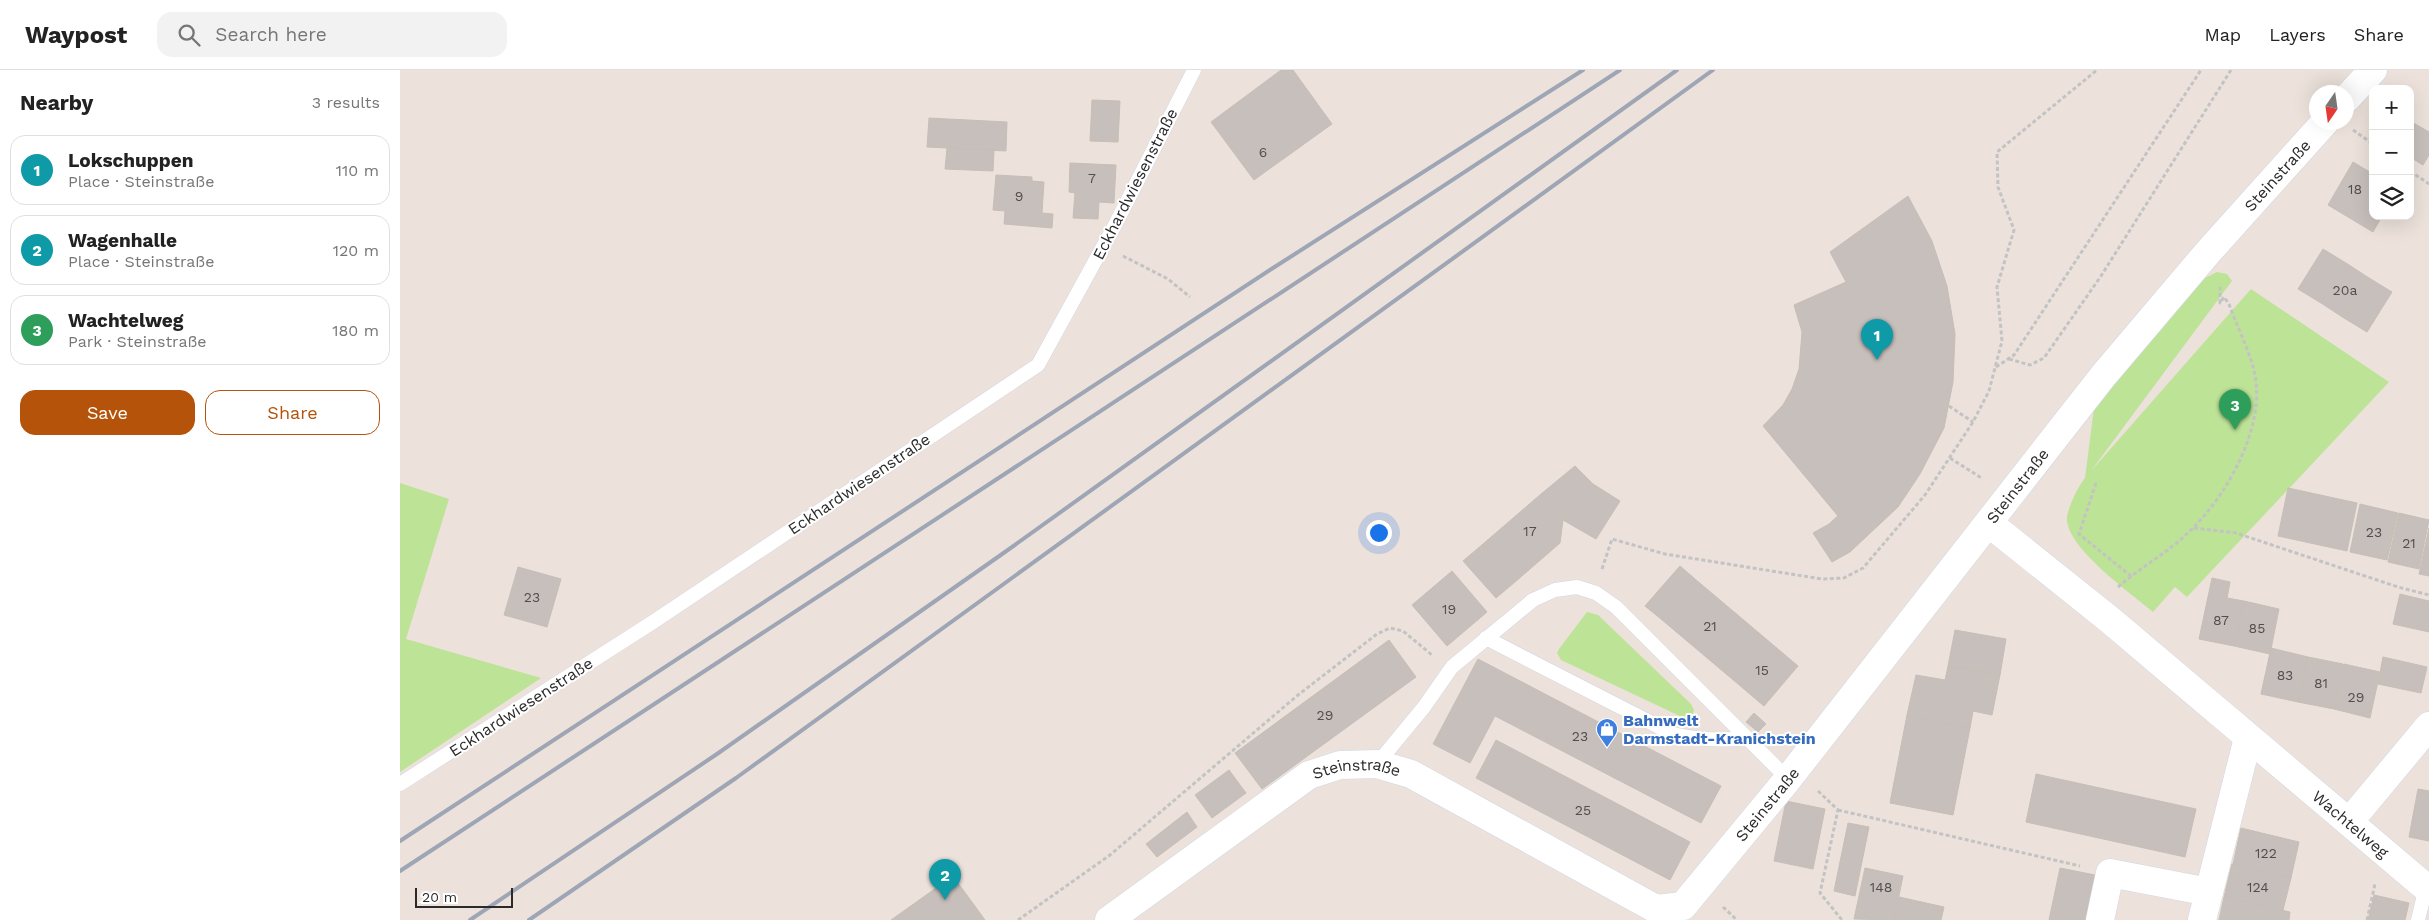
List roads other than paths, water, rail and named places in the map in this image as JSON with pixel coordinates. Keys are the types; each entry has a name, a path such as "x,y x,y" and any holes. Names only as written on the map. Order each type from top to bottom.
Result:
{"street":[{"path":"2354,90 2373,70"},
{"name":"Steinstraße","path":"1109,920 1309,775 1340,765 1377,764 1411,774 1656,909 1683,906 1792,774 1990,524 2103,376 2209,251 2333,130"},
{"name":"Wachtelweg","path":"1990,524 2096,608 2427,888"},
{"path":"2349,822 2429,726"},
{"path":"2202,920 2248,738"},
{"path":"2100,920 2110,873 2209,892"}],"lane":[{"name":"Eckhardwiesenstraße","path":"400,784 653,622 1038,364 1104,245 1194,70"},
{"path":"1377,764 1424,707 1452,667 1533,600 1555,590 1577,587 1596,593 1616,607 1746,738 1792,774"},
{"path":"1486,638 1673,734 1698,740 1721,741 1746,738"},
{"path":"2418,920 2427,888"}],"railway":[{"path":"400,841 1273,268 1583,70"},
{"path":"400,871 1620,70"},
{"path":"470,920 717,754 1005,552 1677,70"},
{"path":"529,920 736,778 1713,70"}],"place":[{"name":"Lokschuppen","path":"1877,360"},
{"name":"Wachtelweg","path":"2235,430"},
{"name":"Bahnwelt Darmstadt-Kranichstein","path":"1607,748"},
{"name":"Wagenhalle","path":"945,900"}]}
